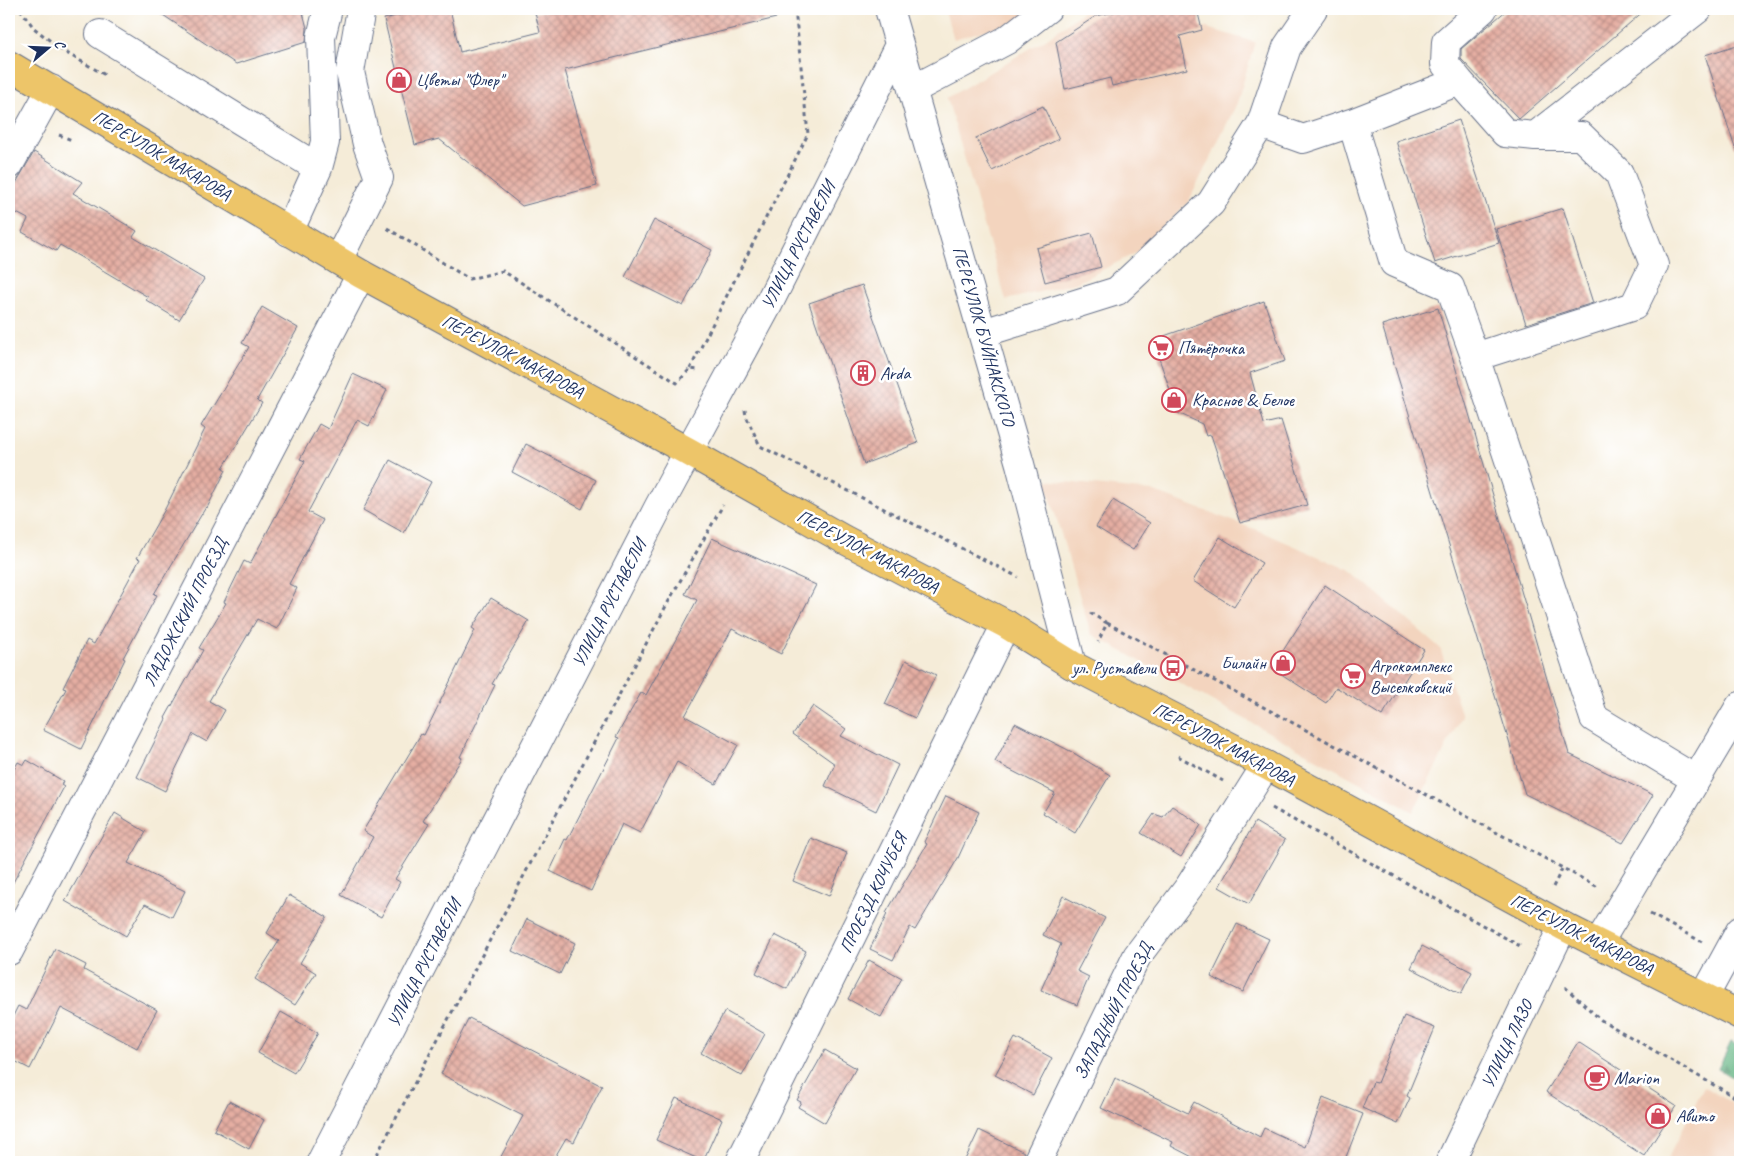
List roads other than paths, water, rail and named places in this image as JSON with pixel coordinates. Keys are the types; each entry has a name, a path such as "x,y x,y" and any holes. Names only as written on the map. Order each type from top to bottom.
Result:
{"main road":[{"name":"ПЕРЕУЛОК МАКАРОВА","path":"9,64 361,274 689,452 836,535 1006,624 1072,665 1266,765 1563,926 1740,1015"}],"street":[{"path":"289,232 318,168 325,142 321,37 328,9"},
{"path":"338,260 379,178 367,144 350,72 361,9"},
{"name":"ПЕРЕУЛОК БУЙНАКСКОГО","path":"889,9 1020,464 1072,665"},
{"path":"912,90 1008,40 1047,9"},
{"path":"983,333 1117,291 1211,203 1261,124 1287,46 1313,9"},
{"path":"1475,357 1634,306 1654,265 1619,172 1581,136 1534,136 1506,133 1445,64 1446,42 1483,9"},
{"path":"1534,136 1698,9"},
{"path":"100,34 318,168"},
{"name":"УЛИЦА РУСТАВЕЛИ","path":"321,1162 653,517 769,303 899,45"},
{"path":"1261,124 1303,139 1354,122 1459,81"},
{"path":"9,165 51,88"},
{"path":"1354,122 1356,136 1394,263 1450,287 1475,357 1594,718 1695,779"},
{"name":"ЛАДОЖСКИЙ ПРОЕЗД","path":"9,951 361,274"},
{"name":"ПРОЕЗД КОЧУБЕЯ","path":"740,1162 1006,624"},
{"path":"1598,944 1695,779 1739,709"},
{"name":"ЗАПАДНЫЙ ПРОЕЗД","path":"1037,1162 1137,956 1189,887 1266,765"},
{"name":"УЛИЦА ЛАЗО","path":"1450,1162 1563,926"},
{"path":"1704,996 1740,931"}],"place":[{"name":"Цветы \"Флер\"","path":"399,80"},
{"name":"Пятёрочка","path":"1161,348"},
{"name":"Arda","path":"863,373"},
{"name":"Красное & Белое","path":"1174,400"},
{"name":"Билайн","path":"1283,663"},
{"name":"ул. Руставели","path":"1173,668"},
{"name":"Агрокомплекс Выселковский","path":"1353,676"},
{"name":"Marion","path":"1597,1078"},
{"name":"Авито","path":"1658,1116"}]}
